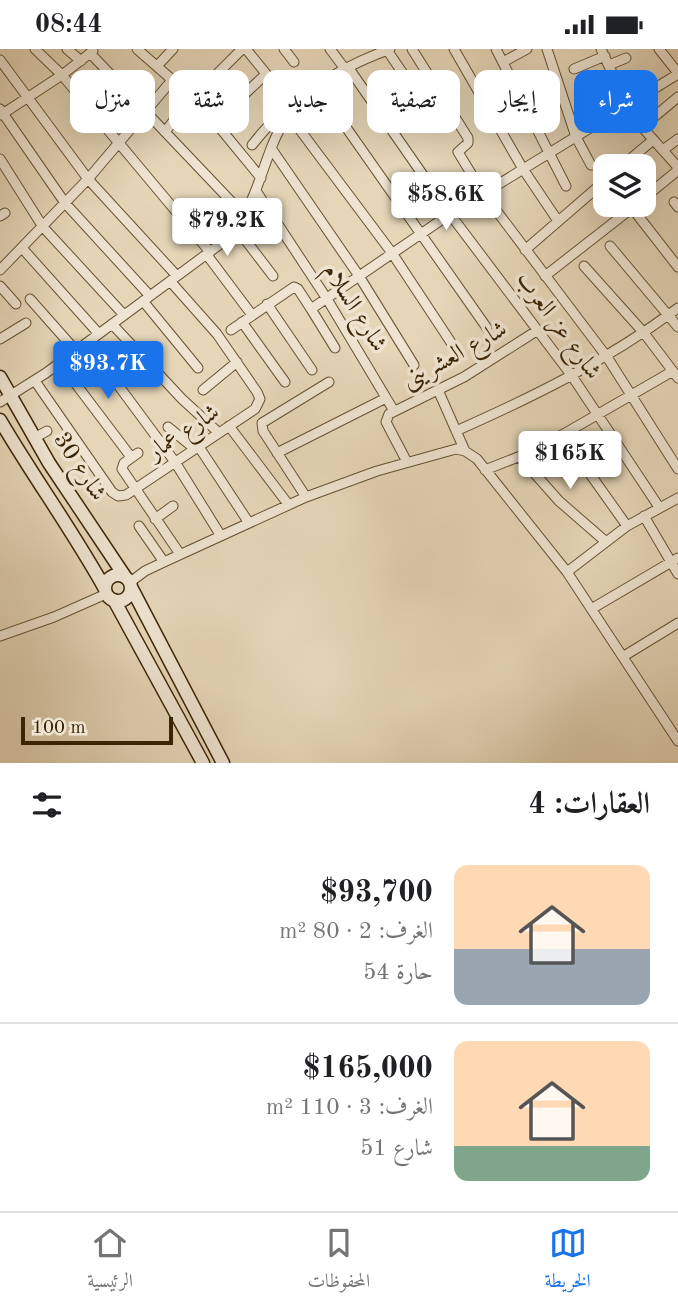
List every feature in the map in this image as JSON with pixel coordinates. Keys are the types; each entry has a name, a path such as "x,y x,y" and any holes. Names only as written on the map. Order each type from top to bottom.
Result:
{"street":[{"path":"35,49 62,75 120,144 208,254 252,315"},
{"path":"68,49 81,61"},
{"path":"137,49 169,75"},
{"path":"158,65 173,49"},
{"path":"222,70 244,49 263,71"},
{"path":"284,49 294,62"},
{"name":"شارع عز العرب","path":"330,49 347,68 450,213 572,376 659,507"},
{"path":"412,49 469,139 458,152 483,193 607,357 678,469"},
{"path":"454,49 523,169 558,221"},
{"path":"496,49 566,186"},
{"path":"503,62 527,49"},
{"path":"547,49 576,137 591,165"},
{"path":"658,86 678,74 659,49"},
{"path":"344,70 385,50 399,70"},
{"path":"109,70 92,51 62,75 1,113 65,203 147,299 198,368"},
{"path":"574,69 603,52 611,70"},
{"path":"609,65 626,58"},
{"path":"0,60 88,179 174,279 237,362 203,390"},
{"path":"249,90 263,77"},
{"path":"155,100 169,84"},
{"path":"658,114 678,97"},
{"path":"155,122 245,216"},
{"path":"165,132 169,127"},
{"path":"0,271 129,133"},
{"path":"226,133 261,178"},
{"path":"252,145 263,133"},
{"path":"5,399 60,363 208,254 237,229 256,191 279,133"},
{"path":"303,133 392,253 454,347"},
{"path":"350,133 487,328"},
{"path":"311,309 450,213 582,133"},
{"path":"648,133 676,164 677,171 656,188"},
{"path":"636,154 653,139"},
{"path":"663,150 678,139"},
{"path":"271,148 359,276 414,365"},
{"path":"0,159 43,226 124,315"},
{"name":"شارع السلام","path":"256,191 327,299 386,398 392,412 386,422 407,462"},
{"path":"525,250 593,191"},
{"path":"545,276 620,217"},
{"path":"642,217 678,267"},
{"path":"237,229 273,277"},
{"path":"610,246 678,327"},
{"path":"22,248 99,334"},
{"path":"485,470 520,457 632,395 675,375 644,333 584,266"},
{"path":"0,286 16,304"},
{"path":"231,330 295,287 335,348"},
{"path":"30,299 76,351"},
{"path":"267,305 312,370"},
{"path":"456,431 607,357 678,309"},
{"path":"242,322 285,382"},
{"path":"0,339 26,323"},
{"path":"112,324 173,390 219,433"},
{"name":"شارع العشرينى","path":"392,412 489,362 538,330"},
{"path":"87,343 175,462 221,536"},
{"name":"شارع عمار","path":"35,381 112,492 118,496 126,495 255,409 260,399 237,362"},
{"path":"60,363 134,455 122,467 180,554"},
{"name":"شارع 30","path":"0,377 5,399 34,438 129,583 223,763"},
{"path":"306,497 262,431 262,423 329,382"},
{"path":"438,390 465,451 477,459 567,572 678,741"},
{"path":"277,453 386,398"},
{"name":"شارع 30","path":"0,421 82,548 203,763"},
{"path":"229,426 288,504"},
{"path":"168,427 197,448 249,523"},
{"path":"34,438 47,431"},
{"path":"0,636 108,594 123,600 128,597 129,583 145,571 288,504 407,462 448,451 465,451"},
{"path":"520,457 559,501 605,541"},
{"path":"578,457 627,526"},
{"path":"567,572 627,526 678,498"},
{"path":"155,519 173,506"},
{"path":"644,516 675,560 678,574"},
{"path":"139,526 164,562"},
{"path":"593,608 675,560"},
{"path":"108,594 108,580 112,577 117,575 129,583"},
{"path":"624,656 676,628"}]}
